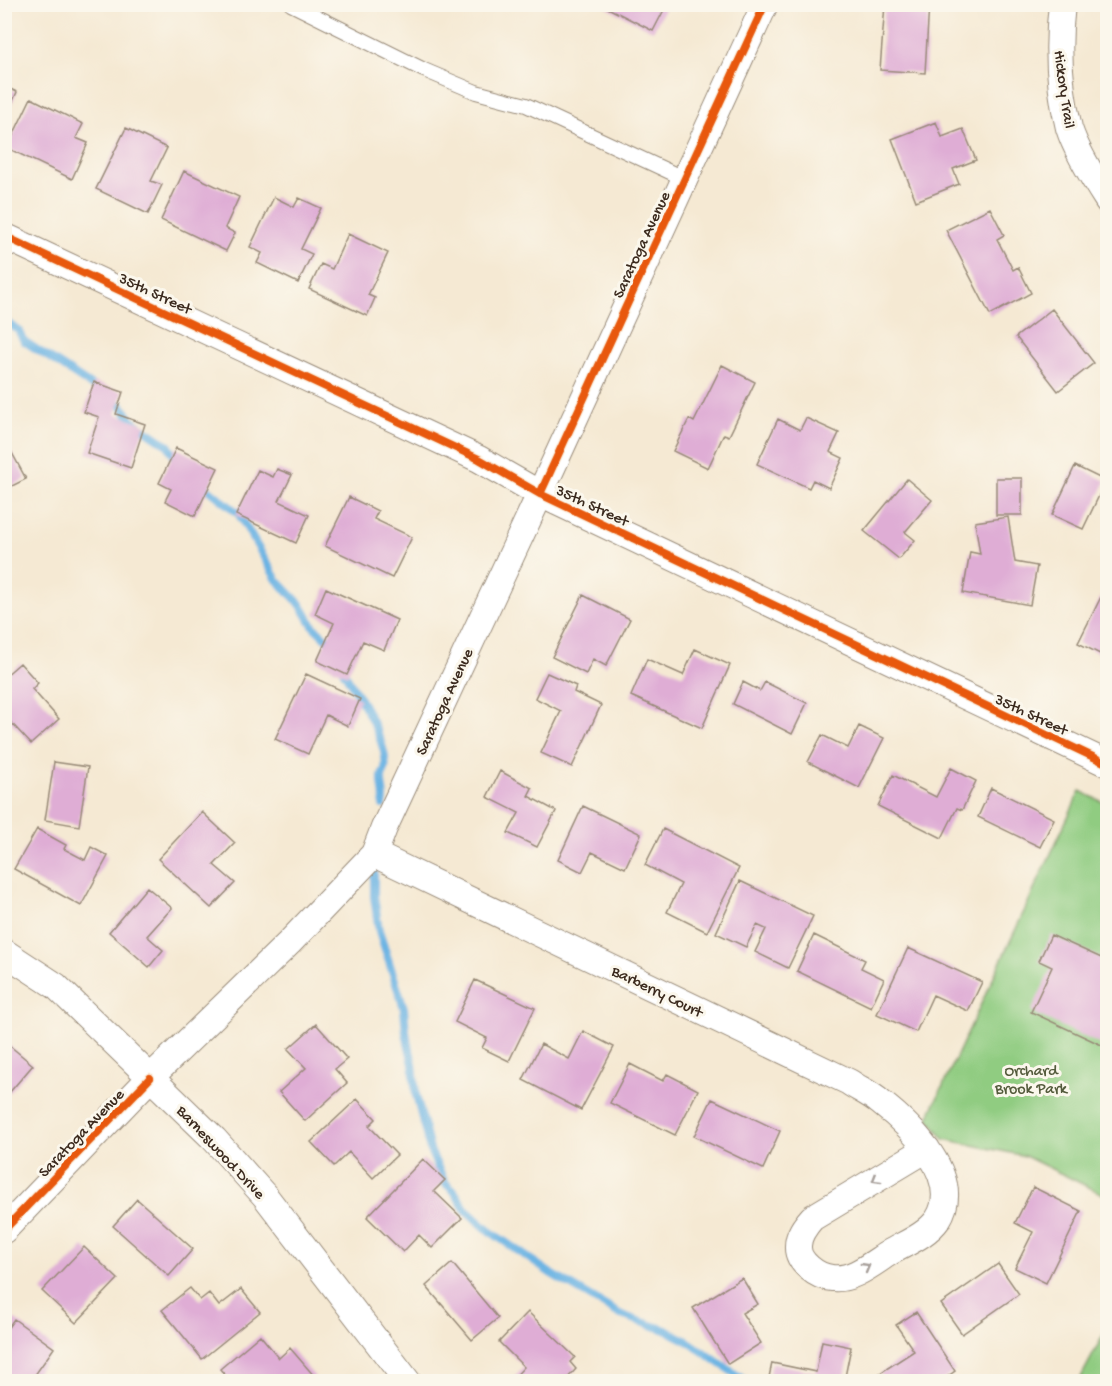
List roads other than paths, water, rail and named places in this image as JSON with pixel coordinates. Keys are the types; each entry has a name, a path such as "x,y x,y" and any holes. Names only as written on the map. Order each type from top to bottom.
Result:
{"street":[{"name":"Saratoga Avenue","path":"4,1230 150,1078 289,944 374,854 765,4"},
{"name":"Hickory Trail","path":"1062,4 1059,53 1070,129 1094,180 1107,201"},
{"name":"35th Street","path":"4,236 479,459 540,494 1107,764"},
{"name":"Barberry Court","path":"374,854 849,1082 879,1100 900,1119 927,1149 942,1176 946,1198 938,1218 927,1232 849,1276 832,1279 815,1274 804,1262 798,1247 802,1230 812,1218 927,1149"},
{"name":"Barneswood Drive","path":"4,952 56,986 214,1139 265,1196 408,1382"}],"lane":[{"path":"291,4 424,70 476,92 526,105 685,179"}],"waterway":[{"path":"4,321 18,330 24,341 101,392"},
{"path":"111,399 123,407 132,421 168,445 177,461"},
{"path":"201,483 238,513 277,580 300,604 314,627 329,641 332,648"},
{"path":"341,667 370,716 382,745 385,758 382,777 383,805"},
{"path":"374,863 374,896 379,931 404,1008 416,1095 430,1150 445,1183 454,1191 466,1210 488,1230 550,1273 621,1315 666,1330 686,1340 747,1382"}],"park label":[{"name":"Orchard Brook Park","path":"1031,1078"}]}
